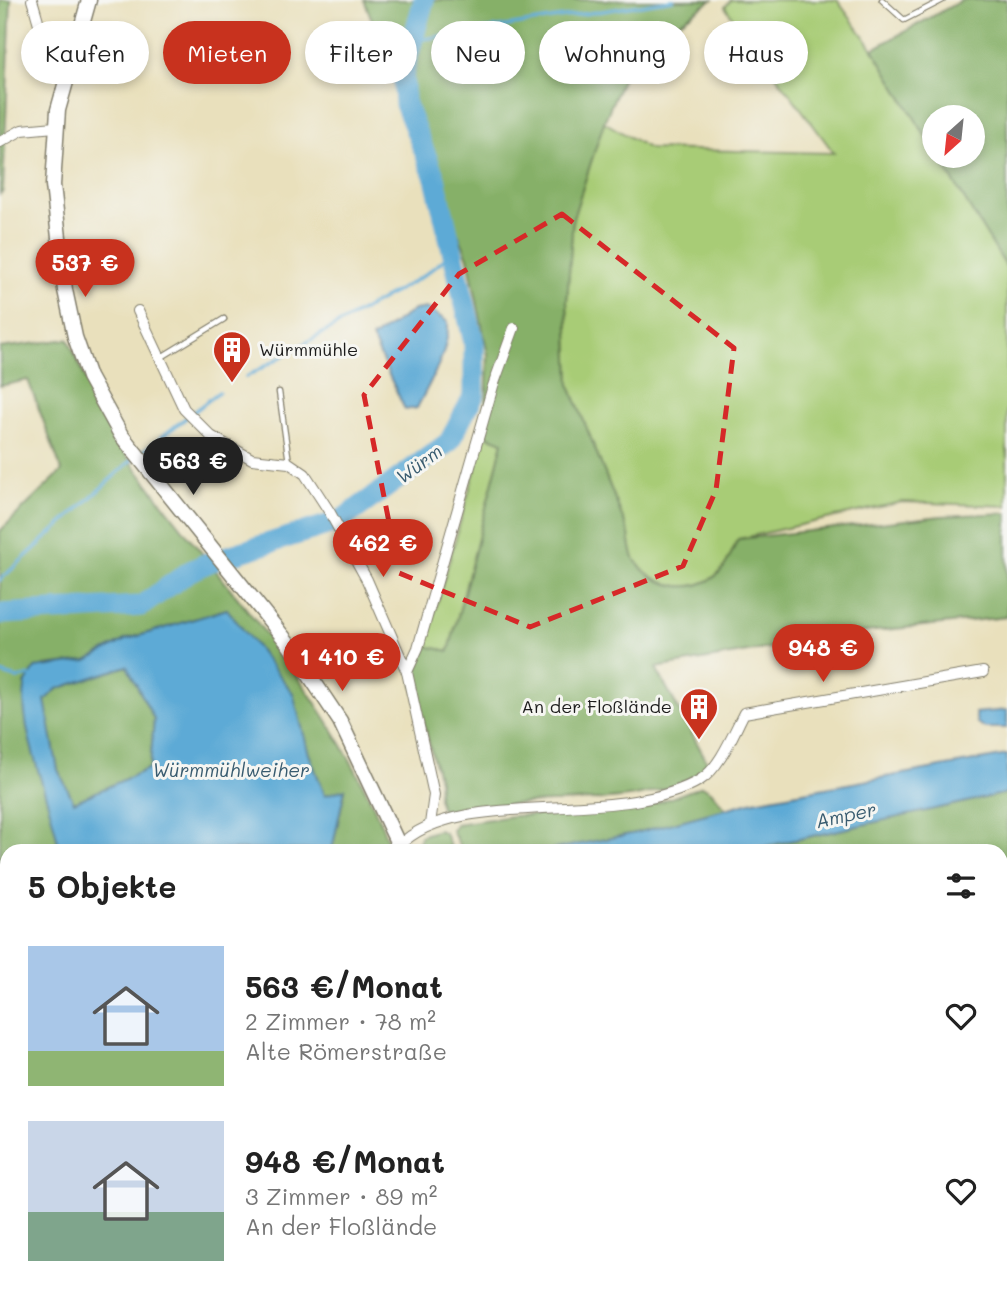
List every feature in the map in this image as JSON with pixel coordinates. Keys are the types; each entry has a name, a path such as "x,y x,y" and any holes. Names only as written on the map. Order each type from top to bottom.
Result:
{"main road":[{"path":"82,21 89,0"},
{"path":"64,84 55,127 56,222 75,337 107,413 131,448 288,643 340,721 398,844"}],"street":[{"path":"32,0 39,21"},
{"path":"0,142 22,130 55,127"},
{"path":"138,311 184,409 212,436 252,459 289,463 305,474 329,511 367,580 407,673 434,795 430,824"},
{"path":"407,673 418,648 493,386 514,328"},
{"path":"403,844 412,832 430,824 511,810 610,805 658,796 700,780 708,773 744,713 983,672"}],"lane":[{"path":"882,0 904,20 943,0"},
{"path":"160,359 224,319"},
{"path":"279,392 289,463"}],"highlighted area":[{"path":"562,214 734,348 716,490 683,566 530,627 399,573 364,395 459,274"}],"green space":[{"path":"0,0 11,0 3,191 0,194"},
{"path":"364,0 712,0 681,21 539,21 539,84 620,84 604,122 573,218 567,301 570,386 629,534 635,560 652,577 675,586 687,586 710,580 720,572 738,539 941,516 1007,513 1007,617 857,633 656,668 709,765 688,779 665,789 615,799 512,804 460,811 442,810 438,798 439,780 413,684 425,646 449,651 503,442 485,435 488,355 468,258 398,84 417,84 417,21 372,21"},
{"path":"731,0 837,0 873,49 922,130 922,168 945,168 1007,268 1007,506 902,502 738,539 723,569 710,580 675,586 652,577 635,560 629,534 570,386 567,301 573,218 604,122 650,149 834,153 782,84 808,84 808,21 735,21 725,7"},
{"path":"962,0 1007,0 1007,268 945,168 985,168 985,105 922,105 922,130 873,49"},
{"path":"68,339 99,410 122,449 307,690 368,794 389,844 333,844 345,790 325,796 309,754 227,609 125,640 87,661 45,666 25,684 34,747 58,844 0,844 0,531 62,471 28,380 0,386 0,348"},
{"path":"485,435 503,442 449,651 425,646"},
{"path":"127,666 154,719 150,768 74,803 58,770 44,700 57,689"},
{"path":"702,786 711,791 726,809 636,833 580,844 458,844 452,830 456,824 512,816 612,811 660,802"},
{"path":"1007,793 1007,844 776,844"},
{"path":"438,830 445,833 449,844 419,844 420,836"}],"water":[{"path":"427,308 448,322 446,344 417,408 405,410 372,338 414,310"},
{"name":"Würmmühlweiher","path":"227,609 293,693 309,754 325,795 345,789 333,844 58,844 31,746 24,705 26,684 35,668 87,661 125,640","holes":["127,666 154,719 150,768 74,802 58,770 45,700 57,689"]},
{"path":"1007,710 1007,728 985,728 977,723 975,713"},
{"name":"Amper","path":"1007,755 1007,793 776,844 580,844 636,833 754,801"}],"waterway":[{"name":"Würm","path":"0,614 141,606 190,571 212,561 340,521 449,442 474,395 474,343 435,178 405,104 403,74 424,0"},
{"path":"417,40 673,0"},
{"path":"246,377 423,276 452,253"},
{"path":"140,454 219,392"},
{"path":"0,580 134,458"},
{"path":"0,673 17,678 30,676"}],"place":[{"name":"Würmmühle","path":"232,384"},
{"name":"An der Floßlände","path":"699,741"}]}
